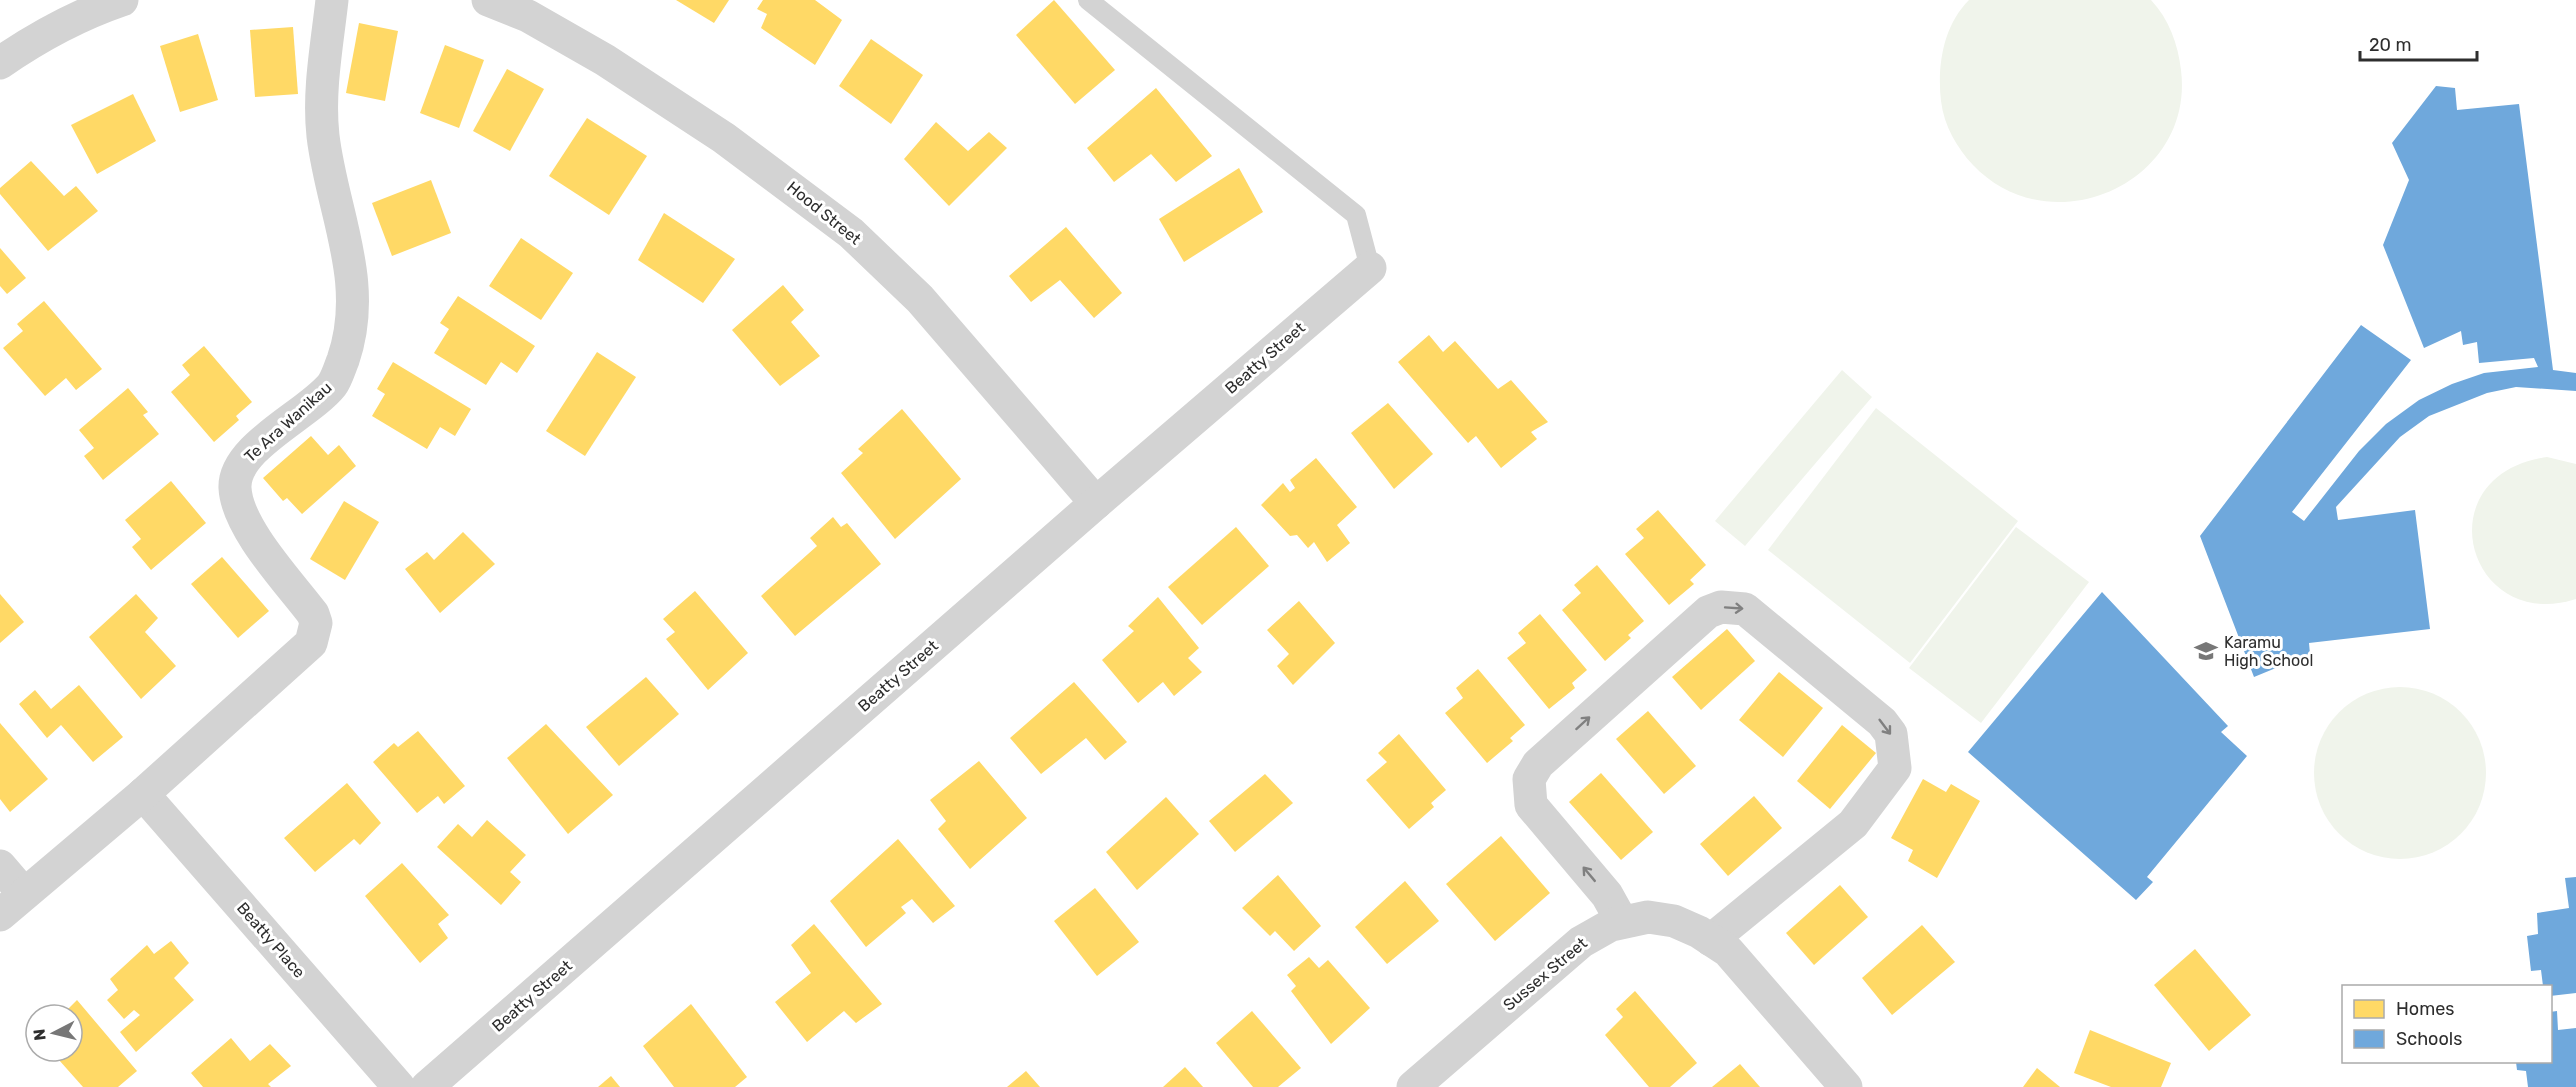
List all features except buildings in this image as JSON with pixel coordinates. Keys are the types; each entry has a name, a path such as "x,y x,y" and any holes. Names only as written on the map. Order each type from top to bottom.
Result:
{"street":[{"path":"0,63 38,36 94,9 122,0"},
{"name":"Te Ara Wanikau","path":"143,794 311,643 316,623 314,614 247,527 237,502 235,486 242,461 333,384 343,359 350,329 353,297 350,264 344,227 326,161 323,133 322,103 332,0"},
{"name":"Hood Street","path":"488,0 528,16 605,60 724,138 851,233 920,299 1096,503"},
{"name":"Beatty Street","path":"427,1087 1096,503 1370,268"},
{"path":"1622,922 1607,895 1531,805 1528,779 1538,764 1708,612 1721,607 1745,609 1882,722 1891,734 1895,768 1853,824 1711,940"},
{"path":"0,866 12,904 143,794"},
{"name":"Beatty Place","path":"143,794 399,1087"},
{"name":"Sussex Street","path":"1413,1087 1581,942 1611,925 1648,917 1674,921 1728,951 1846,1087"}],"lane":[{"path":"1088,0 1356,216 1370,268"}],"shaded area":[{"path":"1969,0 2151,0 2163,15 2172,32 2178,51 2181,70 2179,110 2165,144 2142,171 2112,191 2077,201 2040,201 2005,189 1973,165 1952,136 1945,119 1940,88 1941,61 1948,34 1960,10"},
{"path":"1842,370 1872,397 1745,546 1715,521"},
{"path":"1876,408 2018,521 1910,663 1768,550"},
{"path":"2547,457 2576,464 2576,599 2538,604 2508,594 2486,574 2474,548 2473,519 2484,492 2508,470"},
{"path":"2016,527 2089,582 1981,723 1909,668"},
{"path":"2400,687 2433,694 2461,712 2479,740 2486,773 2479,806 2461,834 2433,852 2400,859 2367,852 2339,834 2321,806 2314,773 2321,740 2339,712 2367,694"}],"place":[{"name":"Karamu High School","path":"2206,651"}]}
